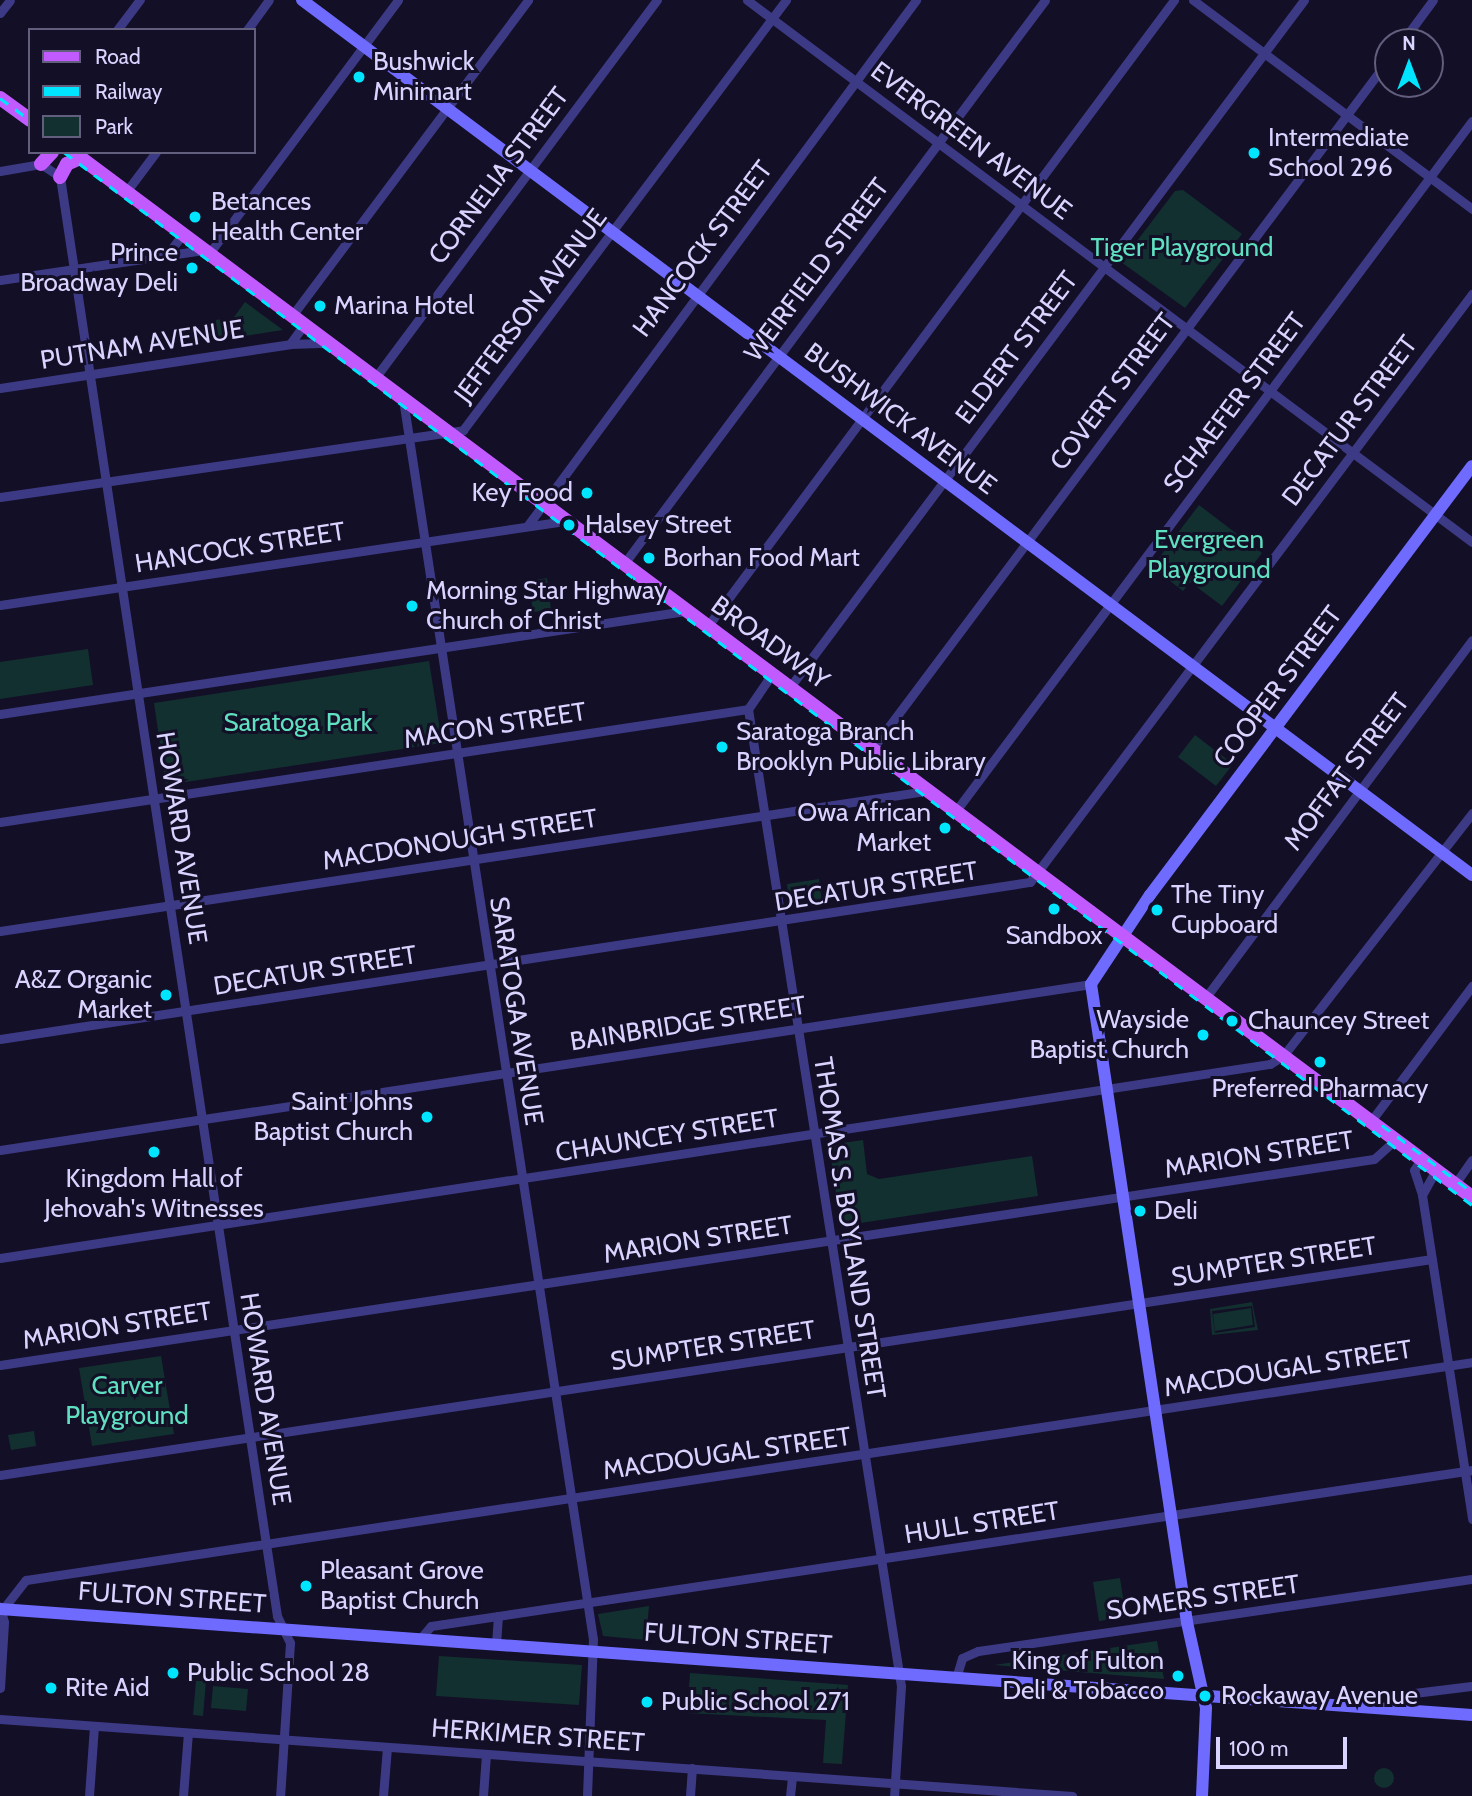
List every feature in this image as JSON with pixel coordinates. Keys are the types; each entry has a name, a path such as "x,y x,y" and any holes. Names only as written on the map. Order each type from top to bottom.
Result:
{"main road":[{"name":"BUSHWICK AVENUE","path":"302,0 1472,875"},
{"path":"0,98 28,119"},
{"path":"41,164 50,154"},
{"name":"BROADWAY","path":"76,155 790,687 1037,876 1206,997 1472,1197"},
{"path":"60,177 76,155"},
{"name":"COOPER STREET","path":"1122,936 1472,466"},
{"path":"1122,936 1091,984 1187,1622 1207,1716 1202,1796"},
{"name":"FULTON STREET","path":"1,1608 956,1678 1202,1693 1472,1715"}],"street":[{"path":"0,13 10,0"},
{"path":"119,28 140,0"},
{"path":"248,28 269,0"},
{"path":"0,279 205,253 398,0"},
{"path":"290,317 528,0"},
{"name":"CORNELIA STREET","path":"375,379 657,0"},
{"name":"EVERGREEN AVENUE","path":"747,0 1472,542"},
{"name":"JEFFERSON AVENUE","path":"0,497 463,430 786,0"},
{"name":"HANCOCK STREET","path":"528,525 695,295 916,0"},
{"name":"WEIRFIELD STREET","path":"623,565 1045,0"},
{"path":"707,627 1174,0"},
{"path":"1193,0 1472,209"},
{"name":"ELDERT STREET","path":"790,687 1304,0"},
{"path":"1412,28 1433,0"},
{"name":"COVERT STREET","path":"872,749 1374,79"},
{"name":"SCHAEFER STREET","path":"956,812 1472,121"},
{"path":"126,192 154,154"},
{"path":"0,171 41,164 60,177"},
{"name":"HOWARD AVENUE","path":"60,177 277,1616 290,1643 280,1796"},
{"path":"167,256 182,235"},
{"name":"DECATUR STREET","path":"0,1039 1021,886 1037,876 1472,294"},
{"path":"290,344 303,326"},
{"name":"PUTNAM AVENUE","path":"0,388 290,344 327,343"},
{"name":"SARATOGA AVENUE","path":"402,399 552,1392 594,1651 587,1796"},
{"name":"HANCOCK STREET","path":"0,605 565,521"},
{"path":"0,714 685,611"},
{"name":"MOFFAT STREET","path":"1206,997 1472,640"},
{"path":"748,709 772,674"},
{"name":"MACON STREET","path":"0,822 748,709"},
{"name":"THOMAS S. BOYLAND STREET","path":"748,709 878,1560 898,1673 894,1796"},
{"name":"MACDONOUGH STREET","path":"0,931 926,791"},
{"path":"1283,1056 1472,813"},
{"name":"BAINBRIDGE STREET","path":"0,1150 1091,984"},
{"path":"1371,1121 1472,986"},
{"name":"CHAUNCEY STREET","path":"0,1258 1107,1091 1270,1064 1283,1056"},
{"name":"MARION STREET","path":"0,1365 1374,1159 1395,1140"},
{"path":"1421,1159 1414,1170 1422,1195 1468,1471 1472,1519"},
{"path":"1455,1184 1472,1160"},
{"path":"1422,1195 1436,1170"},
{"name":"SUMPTER STREET","path":"0,1475 1432,1259"},
{"name":"MACDOUGAL STREET","path":"1,1608 26,1580 1472,1362"},
{"name":"HULL STREET","path":"420,1639 431,1626 1468,1471"},
{"name":"SOMERS STREET","path":"956,1678 960,1663 972,1653 1472,1579"},
{"path":"0,1688 1,1608"},
{"path":"496,1644 498,1616"},
{"path":"1394,1710 1406,1695 1472,1686"},
{"name":"HERKIMER STREET","path":"0,1719 895,1783 998,1793 1072,1796"},
{"path":"89,1796 94,1726"},
{"path":"183,1796 188,1733"},
{"path":"383,1796 387,1746"},
{"path":"483,1796 486,1754"},
{"path":"690,1796 692,1768"},
{"path":"790,1796 792,1776"}],"green space":[{"name":"Tiger Playground","path":"1183,190 1242,234 1185,308 1121,262 1175,191"},
{"path":"245,302 283,330 218,340 215,320 224,319 229,324"},
{"name":"Evergreen Playground","path":"1199,505 1262,553 1222,606 1190,582 1183,591 1152,567"},
{"path":"547,578 551,610 533,612 529,581"},
{"path":"88,649 93,685 0,699 0,662"},
{"name":"Saratoga Park","path":"429,661 442,743 166,785 154,703"},
{"path":"1195,735 1233,764 1216,786 1178,757"},
{"path":"819,879 822,903 790,908 787,884"},
{"path":"863,1140 867,1174 879,1179 1032,1156 1038,1196 841,1226 829,1145"},
{"path":"1252,1302 1258,1330 1212,1335 1210,1309","holes":["1252,1306 1255,1327 1215,1333 1212,1311"]},
{"path":"1251,1308 1253,1325 1215,1331 1213,1314"},
{"name":"Carver Playground","path":"161,1356 174,1434 92,1446 79,1368"},
{"path":"34,1431 36,1446 11,1450 8,1435"},
{"path":"1120,1578 1126,1617 1099,1621 1093,1582"},
{"path":"649,1606 646,1640 603,1636 598,1614"},
{"path":"1157,1641 1164,1679 994,1665"},
{"path":"439,1656 582,1665 579,1705 436,1696"},
{"path":"690,1673 848,1685 842,1764 823,1763 826,1720 687,1713"},
{"path":"196,1681 206,1681 203,1716 193,1715"},
{"path":"213,1686 248,1689 246,1711 211,1708"},
{"path":"1384,1768 1391,1771 1394,1778 1391,1785 1384,1788 1377,1785 1374,1778 1377,1771"}],"railway":[{"path":"0,98 28,119"},
{"path":"67,154 1472,1205"},
{"path":"1382,1125 1472,1192"}],"place":[{"name":"Bushwick Minimart","path":"359,77"},
{"name":"Intermediate School 296","path":"1254,153"},
{"name":"Betances Health Center","path":"195,217"},
{"name":"Prince Broadway Deli","path":"192,268"},
{"name":"Marina Hotel","path":"320,306"},
{"name":"Key Food","path":"587,493"},
{"name":"Halsey Street","path":"569,525"},
{"name":"Borhan Food Mart","path":"649,558"},
{"name":"Morning Star Highway Church of Christ","path":"412,606"},
{"name":"Saratoga Branch Brooklyn Public Library","path":"722,747"},
{"name":"Owa African Market","path":"945,828"},
{"name":"Sandbox","path":"1054,909"},
{"name":"The Tiny Cupboard","path":"1157,910"},
{"name":"A&Z Organic Market","path":"166,995"},
{"name":"Chauncey Street","path":"1232,1021"},
{"name":"Wayside Baptist Church","path":"1203,1035"},
{"name":"Preferred Pharmacy","path":"1320,1062"},
{"name":"Saint Johns Baptist Church","path":"427,1117"},
{"name":"Kingdom Hall of Jehovah's Witnesses","path":"154,1152"},
{"name":"Deli","path":"1140,1211"},
{"name":"Pleasant Grove Baptist Church","path":"306,1586"},
{"name":"Public School 28","path":"173,1673"},
{"name":"King of Fulton Deli & Tobacco","path":"1178,1676"},
{"name":"Rite Aid","path":"51,1688"},
{"name":"Rockaway Avenue","path":"1205,1696"},
{"name":"Public School 271","path":"647,1702"}]}
